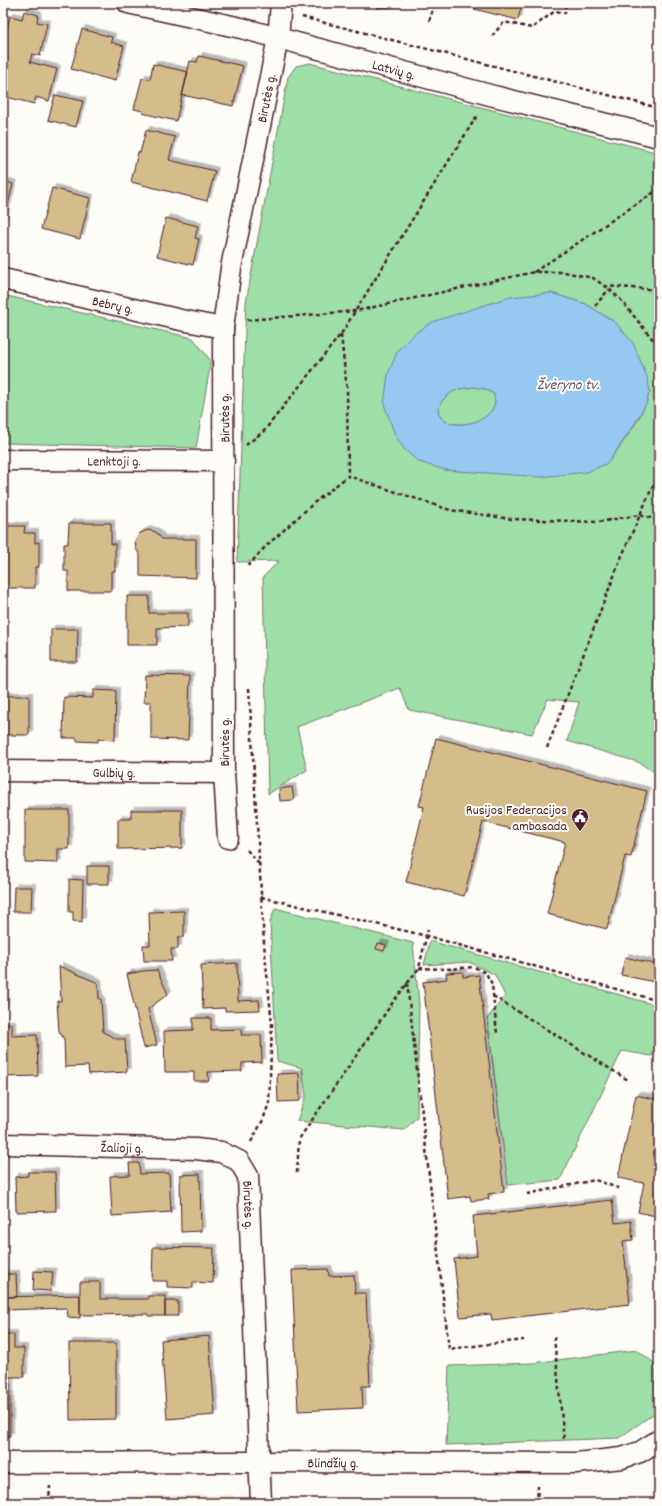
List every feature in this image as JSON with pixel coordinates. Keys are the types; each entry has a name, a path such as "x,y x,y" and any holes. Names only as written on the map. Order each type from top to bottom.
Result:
{"street":[{"name":"Latvių g.","path":"128,3 278,38 490,95 659,137"},
{"name":"Birutės g.","path":"228,838 224,773 223,328 231,268 278,38 281,7"},
{"name":"Bebrų g.","path":"3,279 181,320 223,328"},
{"name":"Lenktoji g.","path":"3,460 224,461"},
{"name":"Gulbių g.","path":"3,771 224,773"},
{"name":"Žalioji g.","path":"3,1144 196,1149 221,1152 239,1161"},
{"name":"Birutės g.","path":"239,1161 248,1176 261,1503"},
{"name":"Blindžių g.","path":"3,1463 228,1462 566,1464 622,1458 640,1452 659,1440"}],"path":[{"path":"429,21 435,3"},
{"path":"492,36 504,22 532,28 555,11 565,13 566,3"},
{"path":"281,7 659,108"},
{"path":"224,461 264,431 341,334 490,95"},
{"path":"534,272 659,189"},
{"path":"223,328 246,320 356,311 534,272 564,272 593,278 609,289 620,299 659,347"},
{"path":"603,286 659,290"},
{"path":"595,306 609,289"},
{"path":"341,334 347,390 348,476"},
{"path":"547,748 621,558 659,472"},
{"path":"348,476 450,510 512,519 598,522 639,515 659,520"},
{"path":"246,571 248,564 266,547 315,502 348,476"},
{"name":"Birutės g.","path":"239,1161 263,1120 269,1103 272,1026 261,897 249,687"},
{"path":"261,897 427,936 659,1001"},
{"path":"297,1173 299,1139 393,1002 419,968 428,929"},
{"path":"419,968 446,969 474,967 486,973 492,984 496,1034"},
{"path":"408,983 449,1350 524,1340"},
{"path":"493,996 628,1080"},
{"path":"527,1194 595,1180 622,1189"},
{"path":"554,1337 566,1464"},
{"path":"49,1503 50,1486"}],"shaded area":[{"path":"234,1495 234,1503 3,1503 3,1497"}],"green space":[{"path":"310,63 659,153 659,775 638,762 567,741 579,702 548,699 532,734 409,710 400,688 297,727 307,770 268,794 263,577 279,561 237,562 246,302 288,77 296,66","holes":["551,293 586,304 616,323 650,391 638,420 608,463 501,473 445,470 414,334"]},
{"path":"3,295 193,338 211,361 196,448 3,443"},
{"path":"474,387 485,389 494,394 495,403 492,410 487,415 474,422 466,424 451,423 440,417 438,412 439,407 441,402 449,394 459,389"},
{"path":"275,908 413,943 419,1003 417,1117 404,1130 297,1121 306,1096 302,1068 277,1061 270,922"},
{"path":"430,941 659,1006 659,1046 652,1056 622,1051 560,1180 508,1185 487,1019 505,996 495,975 469,962 424,965"},
{"path":"637,1350 653,1362 659,1389 659,1410 619,1438 446,1445 449,1366 533,1363"}],"water":[{"name":"Žvėryno tv.","path":"551,293 586,304 616,323 633,343 647,377 650,391 646,404 634,425 608,463 587,472 541,477 445,470 419,462 405,450 395,435 384,404 388,374 398,350 414,334 432,322 510,297","holes":["474,387 485,389 494,394 495,403 492,410 481,419 466,424 458,424 445,421 440,417 438,412 439,407 441,402 449,394 461,389"]}],"building":[{"path":"377,3 401,3 401,6 377,8"},
{"path":"475,3 522,3 518,20 474,9"},
{"path":"24,11 38,15 37,22 47,24 40,56 32,54 30,62 57,69 49,101 36,97 34,104 3,96 3,47 10,16 22,19"},
{"path":"82,29 112,37 111,42 124,46 115,81 71,69"},
{"path":"199,56 243,66 233,106 182,95 190,61 197,62"},
{"path":"153,64 188,72 176,121 142,113 143,111 134,109 142,78 150,79"},
{"path":"55,95 83,101 76,127 48,120"},
{"path":"146,130 175,137 169,160 215,171 207,201 131,182 138,152 140,153"},
{"path":"3,181 13,184 4,220 3,219"},
{"path":"52,188 90,198 80,239 41,229"},
{"path":"166,218 198,226 195,238 199,239 193,265 157,256"},
{"path":"69,523 111,523 111,544 115,544 115,571 111,571 111,591 68,591 68,571 64,571 64,544 68,544"},
{"path":"3,526 25,526 24,533 35,533 35,543 39,542 39,567 35,567 35,588 3,588"},
{"path":"148,530 156,532 162,539 196,539 196,578 140,576 140,555 136,549 135,541 140,533"},
{"path":"127,596 149,596 149,613 188,613 188,627 157,628 157,645 127,645"},
{"path":"51,629 78,629 77,662 51,662"},
{"path":"145,675 190,676 188,740 151,739 151,702 144,702"},
{"path":"93,690 116,691 115,740 98,739 98,742 77,741 77,738 63,738 64,697 93,698"},
{"path":"3,696 29,696 29,735 3,735"},
{"name":"Rusijos Federacijos ambasada","path":"436,738 647,791 631,857 625,856 607,929 547,914 565,842 483,822 464,896 406,882 424,807 419,806"},
{"path":"292,787 294,800 280,801 279,789"},
{"path":"25,810 69,810 69,849 58,849 58,863 25,862"},
{"path":"131,810 182,810 182,848 118,849 118,819 131,819"},
{"path":"87,866 109,866 109,884 87,884"},
{"path":"69,879 83,880 82,922 73,921 73,912 69,912"},
{"path":"14,887 32,887 31,912 13,912"},
{"path":"184,911 184,937 178,937 178,949 171,949 172,961 144,961 143,945 150,945 149,912"},
{"path":"378,943 386,945 384,951 376,949"},
{"path":"625,957 658,965 659,961 659,983 621,975"},
{"path":"237,963 238,1001 259,1000 260,1010 225,1011 225,1008 203,1009 201,965"},
{"path":"59,966 98,983 99,999 101,999 103,1032 117,1039 125,1039 127,1072 89,1074 88,1066 65,1067 64,1039 59,1031 57,1001 61,1001"},
{"path":"157,970 168,994 148,1009 157,1045 144,1048 127,974"},
{"path":"463,972 463,977 479,975 504,1192 488,1194 489,1199 471,1201 470,1196 448,1199 423,982 447,979 446,973"},
{"path":"3,977 5,977 5,1010 3,1010"},
{"path":"193,1018 211,1018 211,1030 242,1029 241,1035 261,1035 262,1062 242,1063 242,1071 208,1072 209,1081 194,1081 194,1072 165,1072 164,1031 193,1030"},
{"path":"3,1024 12,1024 12,1036 37,1035 38,1076 3,1077"},
{"path":"299,1073 300,1101 278,1102 277,1074"},
{"path":"636,1095 659,1100 659,1217 638,1212 644,1183 618,1178"},
{"path":"129,1163 139,1163 140,1174 169,1173 171,1212 112,1216 110,1176 130,1175"},
{"path":"28,1172 55,1172 56,1211 16,1212 15,1177 28,1176"},
{"path":"200,1174 201,1231 181,1232 180,1175"},
{"path":"612,1200 615,1223 631,1221 633,1240 623,1241 630,1304 492,1320 491,1314 460,1317 454,1259 477,1256 473,1216"},
{"path":"153,1247 214,1248 213,1283 193,1282 193,1288 167,1287 167,1281 152,1281"},
{"path":"328,1269 329,1276 354,1275 355,1293 366,1293 370,1386 362,1386 363,1408 298,1411 292,1270"},
{"path":"34,1271 53,1272 51,1291 33,1290"},
{"path":"3,1274 16,1274 17,1297 3,1297"},
{"path":"80,1282 100,1282 100,1299 148,1299 148,1296 165,1296 165,1316 148,1316 148,1314 80,1315"},
{"path":"80,1295 80,1318 68,1317 67,1308 3,1310 3,1297"},
{"path":"165,1301 178,1301 178,1316 165,1316"},
{"path":"3,1334 14,1334 14,1348 24,1348 24,1377 10,1377 10,1436 3,1436"},
{"path":"209,1336 215,1415 167,1419 161,1340"},
{"path":"69,1343 116,1343 116,1419 70,1420"}],"place":[{"name":"Rusijos Federacijos ambasada","path":"580,832"}]}
